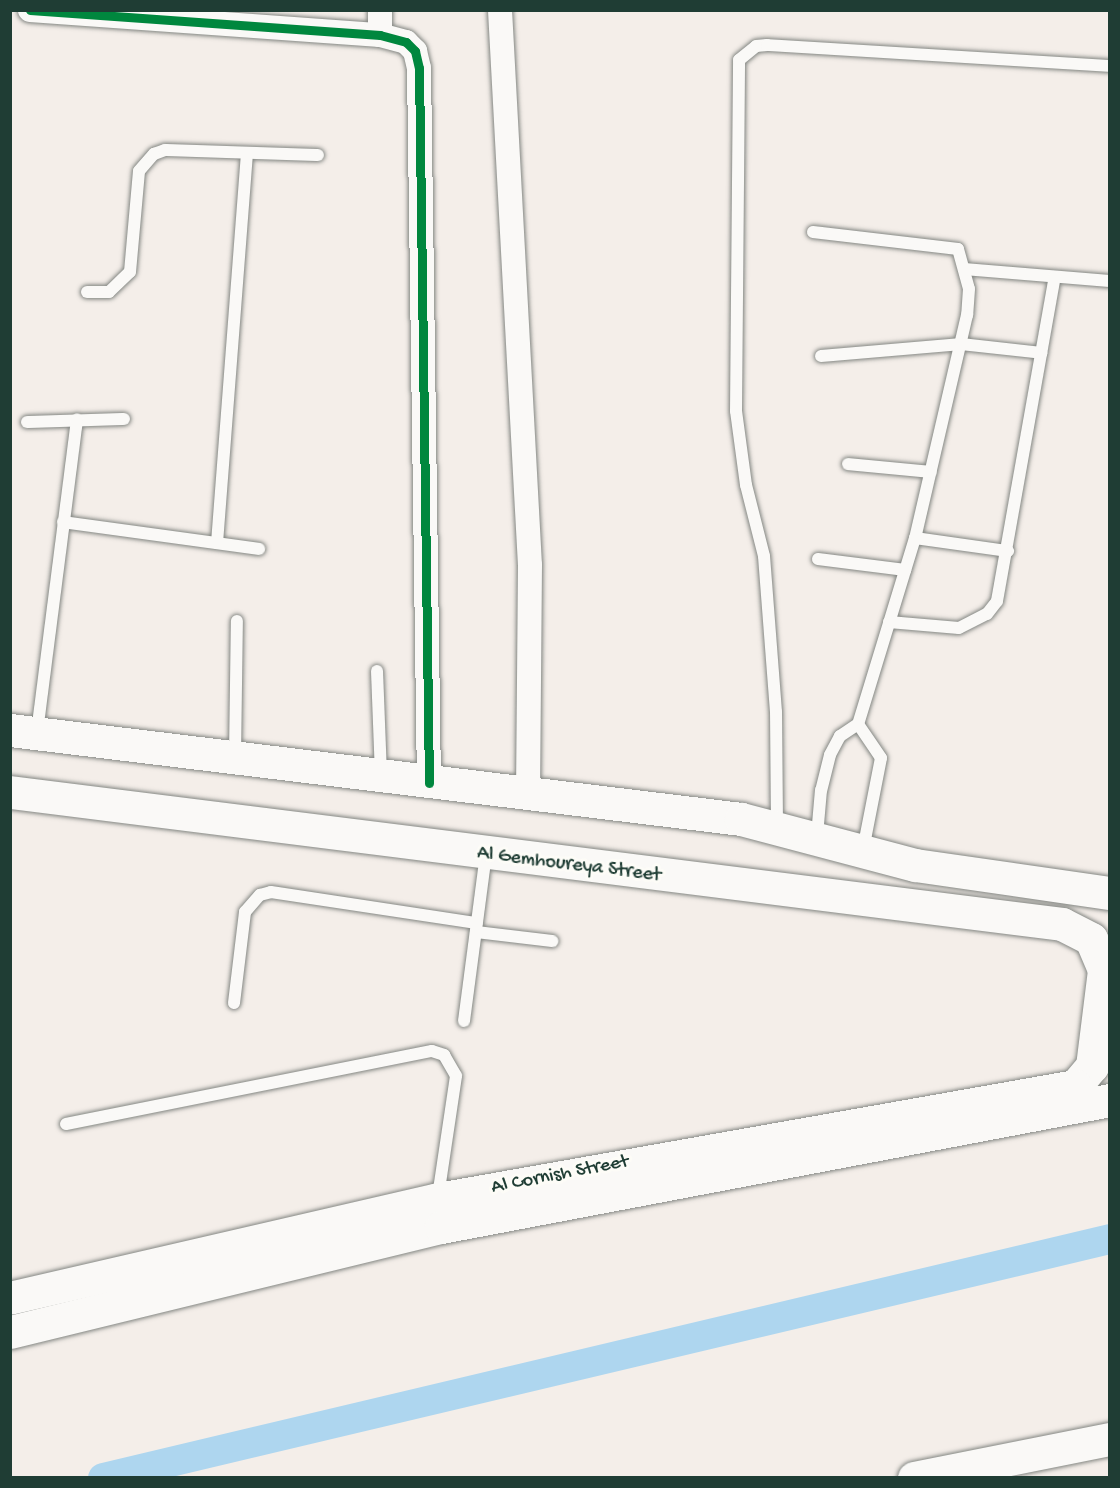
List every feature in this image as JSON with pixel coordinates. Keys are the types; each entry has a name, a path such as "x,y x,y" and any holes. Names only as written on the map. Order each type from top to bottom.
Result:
{"main road":[{"path":"24,732 235,756 429,783 528,792 777,825 915,866 1110,893"},
{"name":"Al Gemhoureya Street","path":"10,792 486,855 1062,924 1091,939 1107,967 1102,1060"},
{"name":"Al Cornish Street","path":"10,1298 438,1199 1075,1086 1102,1060"},
{"name":"Al Cornish Street","path":"10,1332 441,1227 1110,1100"},
{"path":"914,1478 1110,1439"}],"street":[{"path":"30,10 237,16 380,35 406,42 419,60 429,783"},
{"path":"380,10 380,35"},
{"path":"500,10 530,565 528,792"}],"lane":[{"path":"777,825 776,712 766,580 736,411 739,60 756,46 767,45 1110,66"},
{"path":"87,292 109,292 130,272 137,182 144,160 165,150 318,156"},
{"path":"217,543 247,153"},
{"path":"813,232 958,249 969,301 915,538 858,724 840,736 830,755 821,790 817,836"},
{"path":"964,269 1110,281"},
{"path":"889,622 959,628 974,623 997,601 1008,551 1055,277"},
{"path":"821,356 961,344 1042,353"},
{"path":"27,422 124,419"},
{"path":"24,732 63,522 77,420"},
{"path":"848,464 931,472"},
{"path":"63,522 259,549"},
{"path":"915,538 1008,551"},
{"path":"818,559 905,570"},
{"path":"235,756 237,621"},
{"path":"377,671 381,777"},
{"path":"858,724 881,758 863,850"},
{"path":"464,1021 486,855"},
{"path":"234,1003 245,912 260,895 271,892 552,941"},
{"path":"66,1124 432,1051 452,1064 456,1076 438,1199"}],"waterway":[{"path":"103,1478 1110,1239"}],"cycle path":[{"path":"30,10 380,35 406,42 415,51 419,68 429,783"}]}
